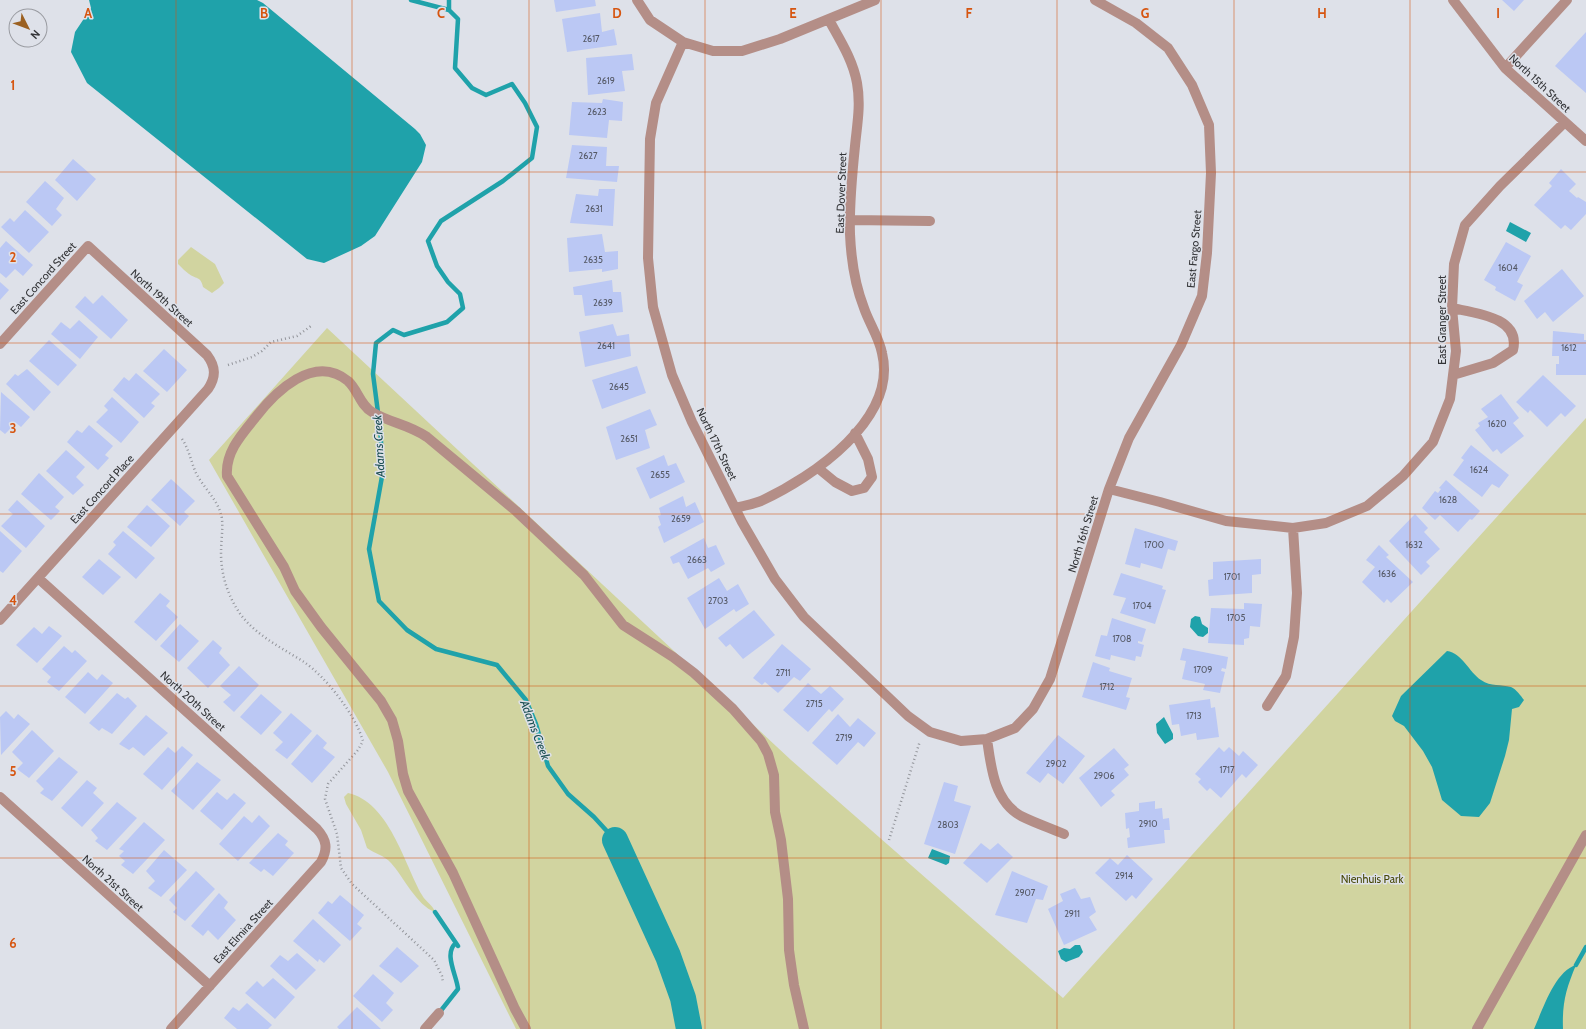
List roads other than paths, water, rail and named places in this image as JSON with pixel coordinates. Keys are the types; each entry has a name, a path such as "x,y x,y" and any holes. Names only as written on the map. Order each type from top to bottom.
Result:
{"street":[{"path":"637,0 650,20 684,42 713,51 742,51 780,39 875,0"},
{"name":"East Fargo Street","path":"1095,0 1136,23 1168,48 1192,86 1209,125 1211,173 1207,253 1202,296 1181,345 1129,438 1109,489"},
{"name":"North 15th Street","path":"1453,0 1505,68 1586,141"},
{"path":"1505,68 1566,0"},
{"name":"East Dover Street","path":"735,508 760,501 828,461 873,412 884,379 882,353 863,306 853,264 850,220 859,110 857,82 848,55 829,20"},
{"name":"North 17th Street","path":"684,42 656,104 650,138 648,258 653,306 672,375 692,422 735,508 775,579 804,617 908,716 930,732 960,741 987,739"},
{"name":"East Granger Street","path":"1293,528 1326,523 1367,506 1402,476 1433,442 1450,399 1456,351 1452,308 1454,264 1465,224 1500,186 1565,122"},
{"path":"850,220 930,221"},
{"name":"East Concord Street","path":"0,344 88,246"},
{"name":"North 19th Street","path":"88,246 207,355 215,370"},
{"path":"1452,308 1482,314 1500,322 1509,328 1515,341 1513,350 1493,363 1453,375"},
{"name":"East Concord Place","path":"0,620 208,389 212,383 215,370"},
{"path":"526,1029 511,1002 453,874 408,791 403,774 398,741 392,720 381,701 321,627 295,591 284,567 227,476 226,465 231,452 246,428 275,396 297,378 309,373 318,372 339,376 348,382 364,406 372,413 403,424 427,437 516,511 584,575 623,625 673,657 694,673 733,709 761,741 770,761 774,775 775,812 781,840 788,899 790,963 804,1029"},
{"path":"818,468 835,482 852,491 864,488 872,477 868,459 855,433"},
{"name":"North 16th Street","path":"987,739 1015,728 1033,709 1050,679 1109,489 1226,521 1293,528"},
{"path":"1267,706 1286,676 1294,637 1297,593 1293,528"},
{"name":"North 20th Street","path":"38,578 317,829 325,840 326,845"},
{"path":"987,739 992,772 999,790 1008,805 1021,815 1064,834"},
{"name":"North 21st Street","path":"0,797 210,986"},
{"path":"1477,1029 1586,835"},
{"name":"East Elmira Street","path":"171,1029 321,862 326,851 326,845"},
{"path":"424,1029 438,1013"}],"water":[{"path":"89,0 257,0 263,3 415,129 420,134 426,145 422,162 375,236 361,246 324,263 307,259 87,83 71,52 75,32 91,8"},
{"path":"1510,222 1531,233 1526,242 1506,231"},
{"path":"1195,616 1200,617 1202,624 1208,628 1208,633 1203,637 1198,636 1190,627 1191,619"},
{"path":"1447,651 1457,655 1481,680 1492,684 1511,687 1517,691 1524,700 1519,707 1512,709 1509,740 1505,756 1490,803 1479,817 1461,816 1442,800 1432,767 1423,751 1404,726 1395,721 1392,716 1401,696"},
{"path":"1164,717 1173,734 1173,739 1165,744 1157,733 1156,724"},
{"path":"932,849 950,856 949,863 946,865 928,858"},
{"path":"1075,945 1080,945 1083,952 1079,957 1066,962 1061,959 1058,951 1064,948 1070,949"},
{"path":"1576,965 1565,996 1563,1029 1534,1029 1550,992 1562,975"}],"waterway":[{"name":"Adams Creek","path":"411,0 449,10 458,19 455,68 472,88 486,95 512,84 525,103 537,127 532,158 503,181 441,221 428,241 437,266 448,282 460,294 463,308 447,322 404,335 393,330 376,343 373,374 380,428 383,471 369,549 379,601 407,630 436,649 497,665 526,700 536,724 548,766 568,794 594,817 615,840"},
{"path":"449,0 449,10"},
{"name":"Adams Creek","path":"615,840 668,956 683,998 689,1029"},
{"path":"435,912 458,946"},
{"path":"439,1013 458,989 451,959 452,947 456,943"},
{"path":"1576,965 1586,947"}],"park label":[{"name":"Nienhuis Park","path":"1372,879"}]}
